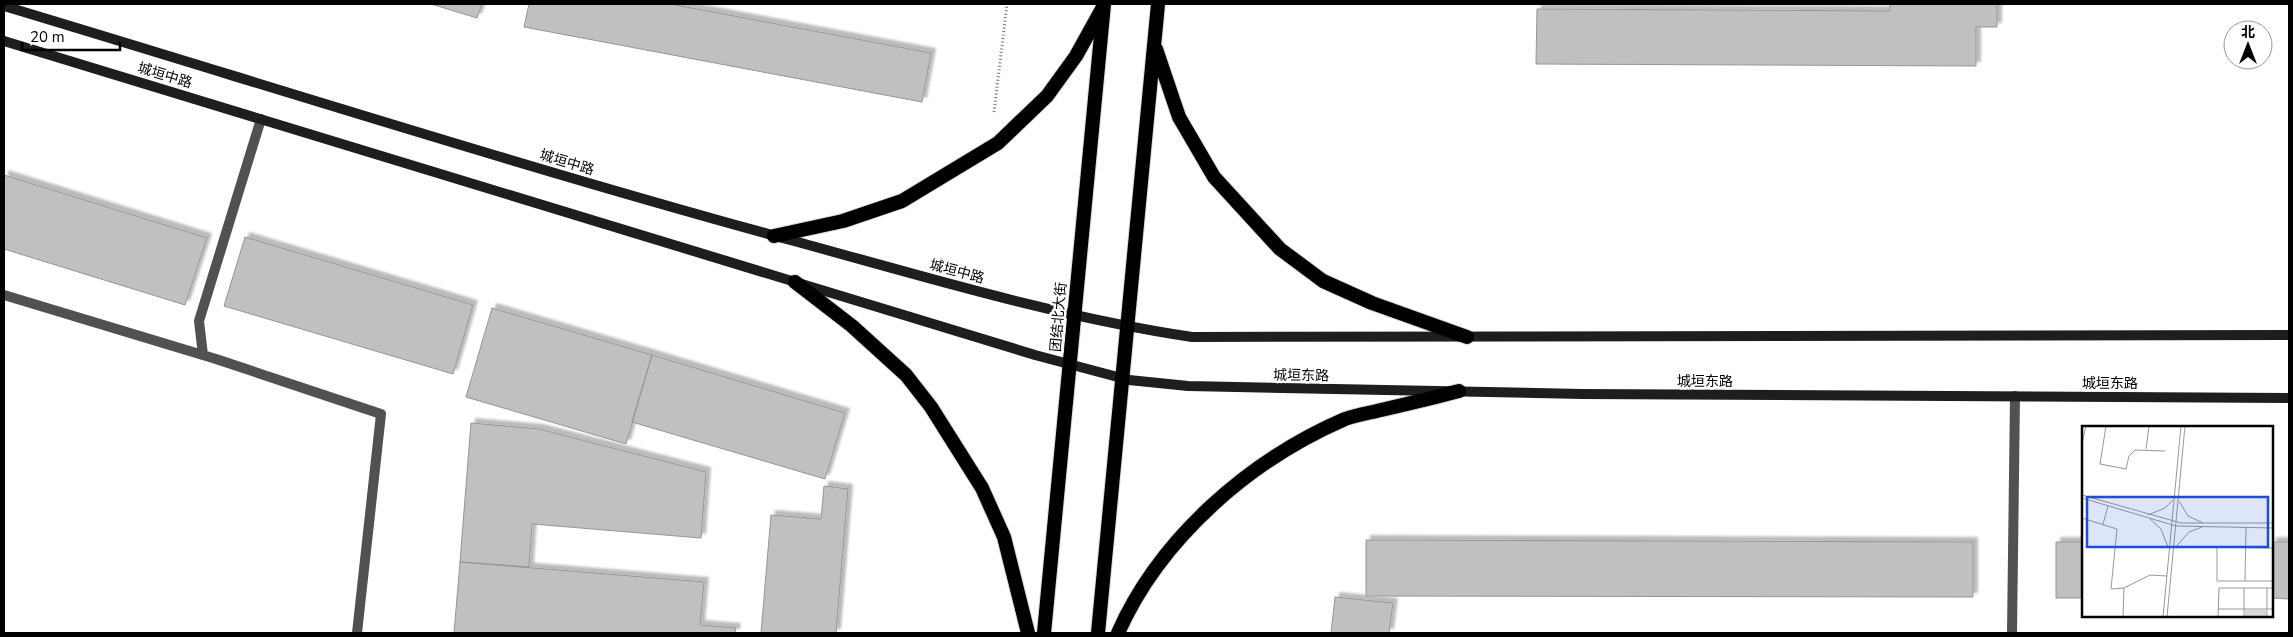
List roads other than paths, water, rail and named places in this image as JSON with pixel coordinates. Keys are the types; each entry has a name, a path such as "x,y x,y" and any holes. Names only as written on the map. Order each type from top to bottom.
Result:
{"highway":[{"path":"774,236 843,221 902,201 998,144 1047,96 1076,56 1104,4"},
{"name":"团结北大街","path":"1044,633 1104,4"},
{"path":"1098,633 1158,4"},
{"path":"1154,45 1179,117 1214,177 1280,249 1323,281 1372,302 1467,336"},
{"path":"795,282 852,326 879,350 906,375 931,407 982,488 1004,537 1028,633"},
{"path":"1118,633 1129,607 1170,550 1220,499 1285,449 1346,418 1459,392"}],"main road":[{"name":"城垣中路","path":"4,6 676,209 958,286 1127,326"},
{"name":"城垣中路","path":"4,41 1070,366 1122,378"},
{"path":"1127,326 1192,337 1266,339 1467,336 2289,335"},
{"name":"城垣东路","path":"1122,378 1188,386 1459,392 2289,398"}],"street":[{"path":"203,355 199,321 261,119"},
{"path":"4,295 203,355 381,414 357,633"},
{"path":"2012,633 2015,396"}]}
